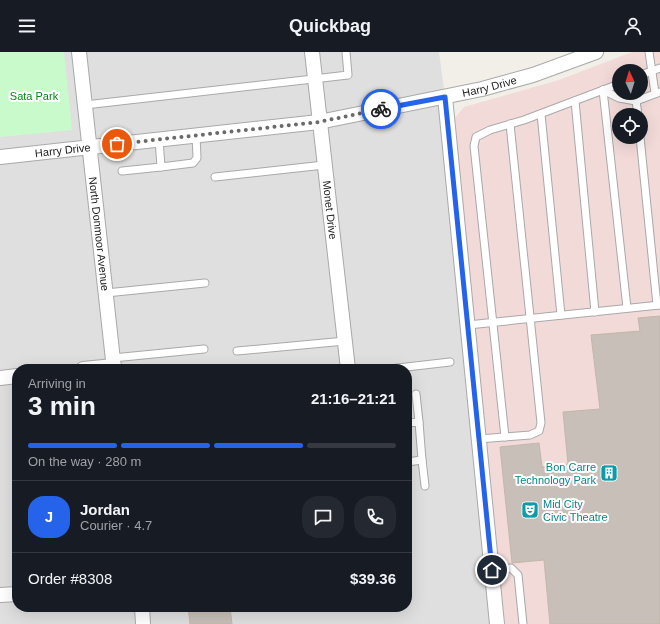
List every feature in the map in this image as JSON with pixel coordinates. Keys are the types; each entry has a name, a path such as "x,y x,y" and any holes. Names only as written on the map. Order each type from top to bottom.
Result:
{"street":[{"name":"North Donmoor Avenue","path":"79,52 113,364"},
{"name":"Monet Drive","path":"312,52 347,364"},
{"name":"Harry Drive","path":"0,157 319,122 482,90 533,75 596,52"},
{"path":"445,97 497,624"},
{"path":"0,378 12,377"},
{"path":"0,596 12,595"},
{"path":"142,612 143,624"}],"lane":[{"path":"85,104 348,76 346,52"},
{"path":"603,90 619,98 636,101 658,93 651,72 649,52"},
{"path":"648,73 660,68"},
{"path":"506,437 474,146 476,137 490,130 541,114 612,87"},
{"path":"603,90 627,308"},
{"path":"575,101 596,312"},
{"path":"636,101 637,108"},
{"path":"541,114 561,315"},
{"path":"479,439 530,435 539,431 541,423 510,124"},
{"path":"122,171 193,163 198,158 196,135"},
{"path":"158,139 161,167"},
{"path":"468,325 658,305 641,144"},
{"path":"215,177 324,165"},
{"path":"106,293 205,283"},
{"path":"237,351 344,341"},
{"path":"113,364 204,349"},
{"path":"412,366 450,362"},
{"path":"416,394 425,486"},
{"path":"412,423 419,422"},
{"path":"412,461 422,460"},
{"path":"492,570 512,568 518,575 523,624"}],"shaded area":[{"path":"0,52 439,52 445,97 497,624 0,624"},
{"path":"632,52 660,52 660,624 497,624 468,325 455,118 464,107 559,80"}],"green space":[{"name":"Sata Park","path":"0,52 64,52 72,130 0,137"}],"building":[{"name":"Bon Carre Technology Park","path":"660,316 660,624 550,624 544,560 512,563 500,447 539,443 542,467 568,464 563,412 600,409 591,335 640,331 638,318"},
{"path":"189,612 231,612 232,624 190,624"}],"way so far":[{"path":"117,144 319,122 381,109"}],"place":[{"name":"Bon Carre Technology Park","path":"609,473"},
{"name":"Mid City Civic Theatre","path":"530,510"}],"route":[{"path":"381,109 445,97 492,570"}]}
